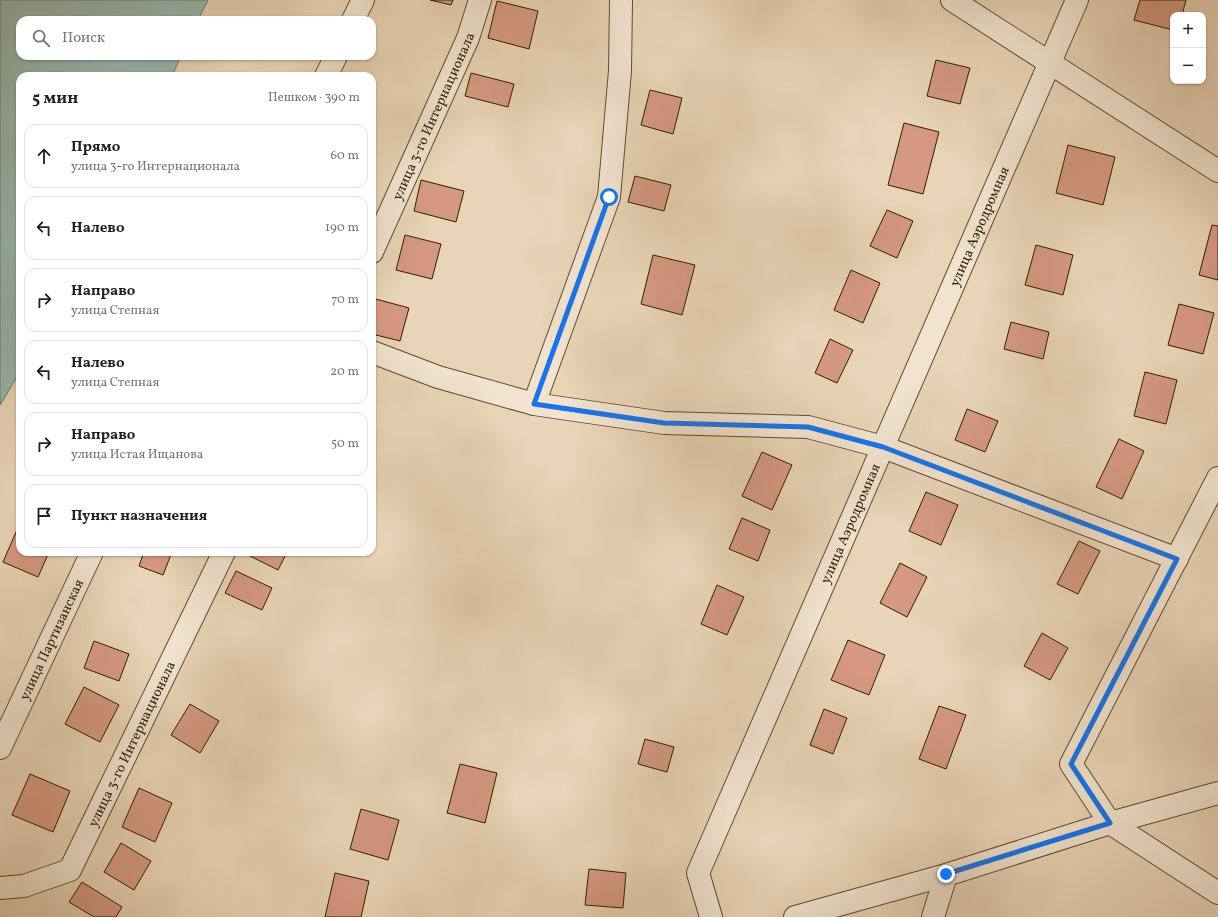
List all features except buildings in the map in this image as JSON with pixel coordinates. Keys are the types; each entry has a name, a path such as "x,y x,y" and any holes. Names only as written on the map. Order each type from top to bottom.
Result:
{"street":[{"path":"356,16 363,0"},
{"name":"улица 3-го Интернационала","path":"376,243 468,38 480,0"},
{"path":"534,404 609,197 620,71 621,0"},
{"path":"952,0 1051,62 1218,171"},
{"name":"улица Аэродромная","path":"711,917 698,873 1077,0"},
{"path":"328,72 334,60"},
{"path":"376,354 438,377 534,404 664,423 808,427 883,447 1177,559"},
{"path":"1218,478 1071,764 1110,823 1218,893"},
{"name":"улица Партизанская","path":"0,748 90,556"},
{"name":"улица 3-го Интернационала","path":"0,888 24,886 70,870 222,556"},
{"path":"795,917 946,874 1110,823 1218,793"},
{"path":"933,917 946,874"}],"water":[{"path":"0,0 208,0 200,16 16,16 16,60 179,60 174,72 16,72 16,379 0,405"}],"route":[{"path":"609,197 534,404 664,423 808,427 883,447 1177,559 1071,764 1110,823 946,874"}]}
